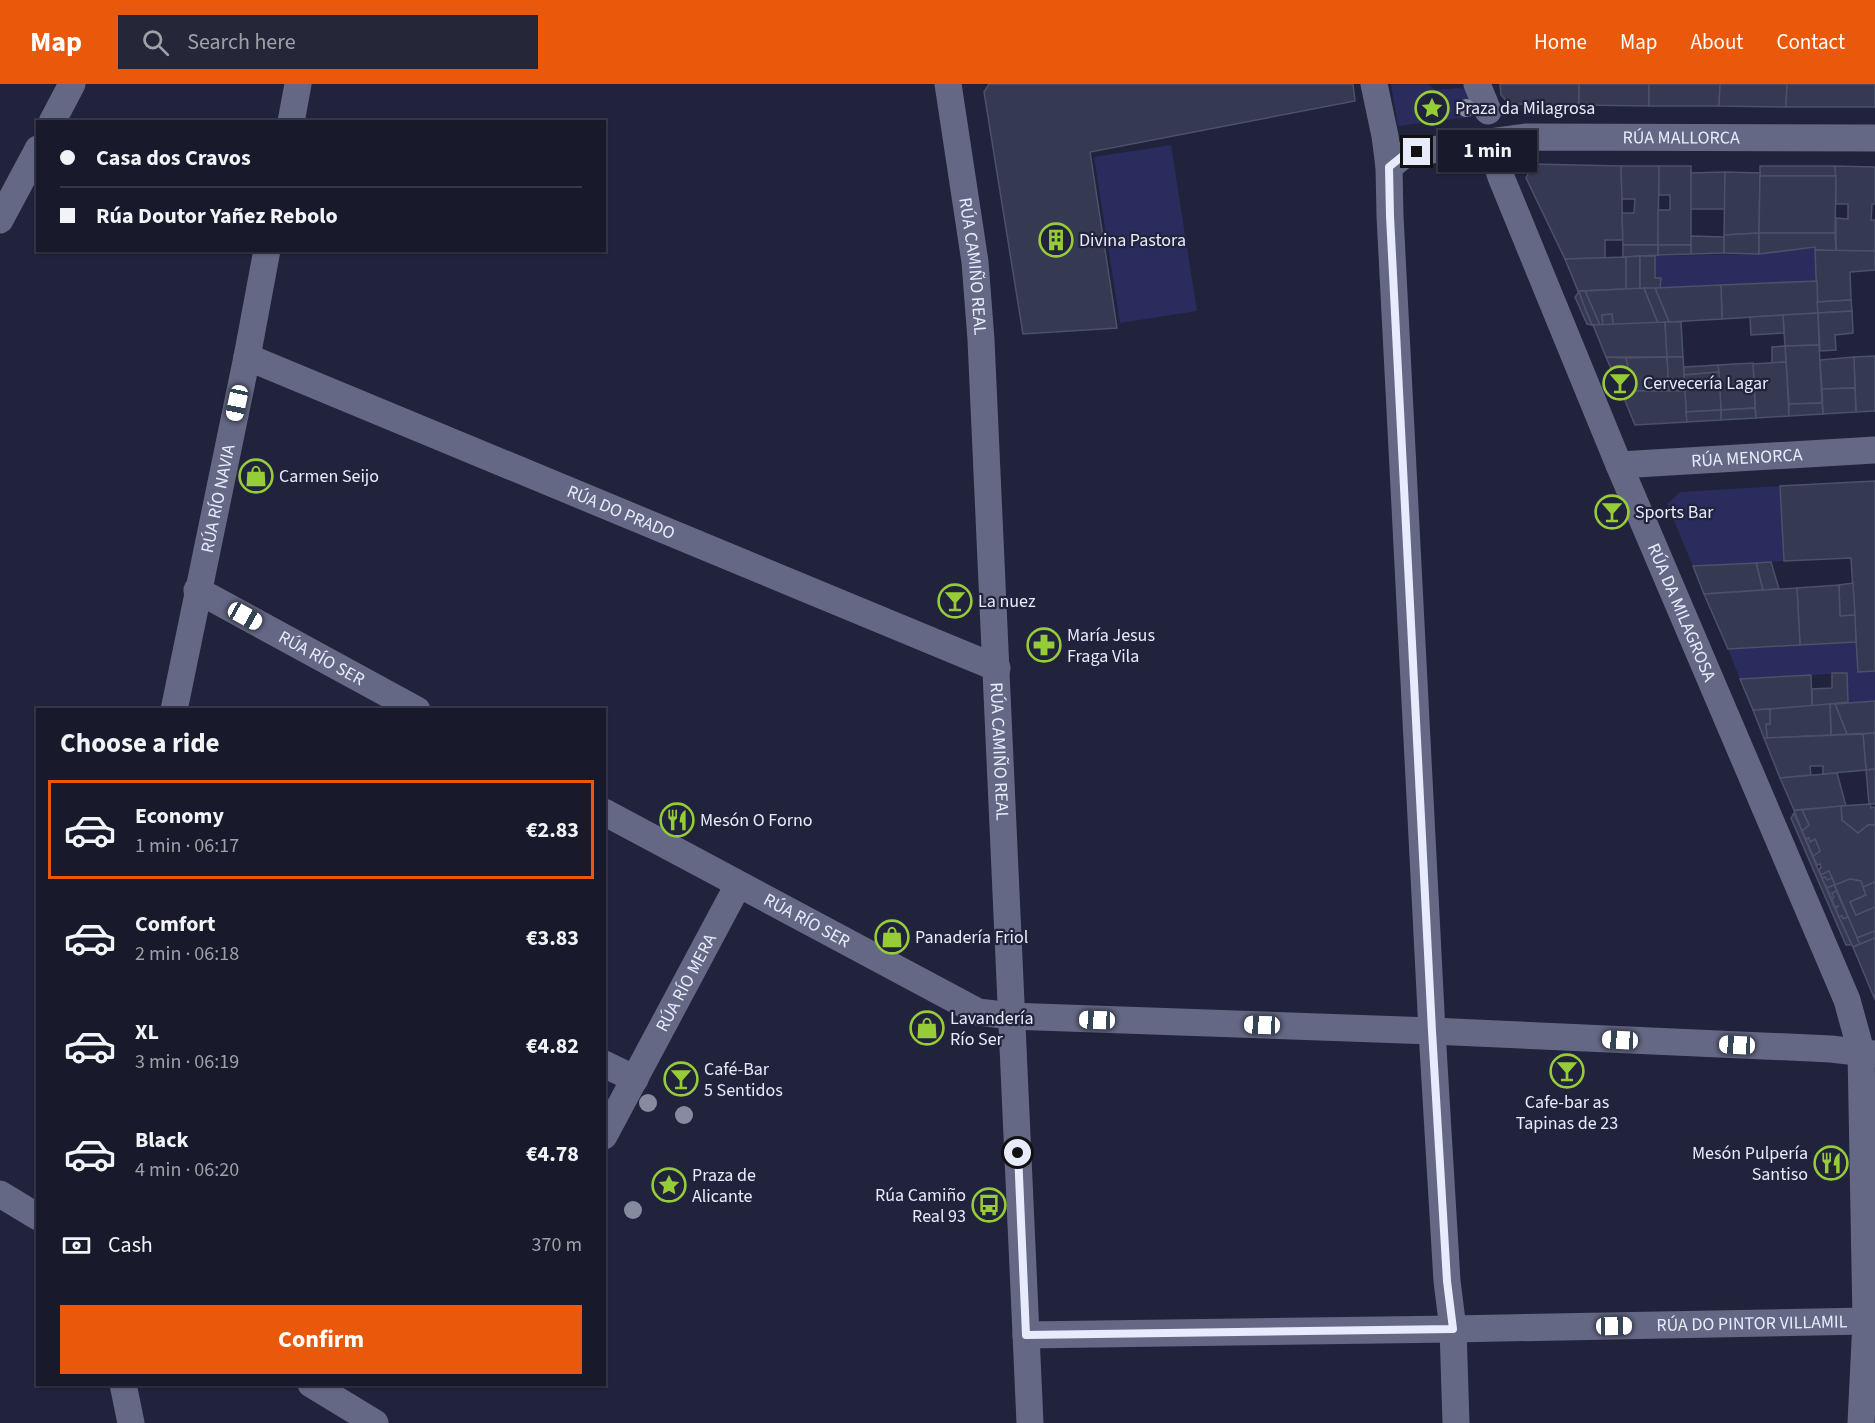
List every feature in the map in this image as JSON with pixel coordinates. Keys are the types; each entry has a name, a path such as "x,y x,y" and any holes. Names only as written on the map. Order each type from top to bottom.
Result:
{"street":[{"path":"53,120 72,84"},
{"path":"291,120 298,84"},
{"name":"RÚA CAMIÑO REAL","path":"948,84 975,262 981,340 1030,1423"},
{"path":"1374,84 1389,167 1432,1031 1447,1281 1453,1329 1456,1423"},
{"path":"1477,84 1488,111"},
{"name":"RÚA MALLORCA","path":"1389,167 1405,154 1527,137 1875,138"},
{"name":"RÚA DA MILAGROSA","path":"1490,142 1501,177 1619,465 1868,1052 1866,1321 1861,1423"},
{"path":"0,220 36,153"},
{"name":"RÚA RÍO NAVIA","path":"174,708 267,252"},
{"name":"RÚA DO PRADO","path":"247,357 997,668"},
{"name":"RÚA MENORCA","path":"1619,465 1875,450"},
{"name":"RÚA RÍO SER","path":"197,590 413,708"},
{"name":"RÚA RÍO SER","path":"606,813 978,1012 1012,1016 1432,1031 1868,1052"},
{"name":"RÚA RÍO MERA","path":"635,1079 738,885"},
{"path":"606,1065 635,1079 606,1132"},
{"path":"0,1194 36,1216"},
{"name":"RÚA DO PINTOR VILLAMIL","path":"1026,1335 1866,1321"},
{"path":"123,1386 131,1423"},
{"path":"314,1386 375,1423"}],"shaded area":[{"path":"1391,84 1428,84 1436,90 1458,88 1474,90 1478,116 1398,126"},
{"path":"1171,145 1197,311 1120,323 1094,157"},
{"path":"1815,247 1817,281 1660,288 1661,278 1655,278 1655,256 1759,254"},
{"path":"1780,486 1784,561 1693,566 1667,504 1680,492"},
{"path":"1856,642 1858,672 1875,671 1875,701 1848,702 1846,673 1740,679 1728,649"}],"building":[{"name":"Divina Pastora","path":"989,84 1353,84 1355,101 1090,152 1117,328 1023,334 984,92"},
{"path":"1500,84 1579,84 1579,105 1509,104 1501,95"},
{"path":"1579,84 1649,84 1649,106 1579,105"},
{"path":"1649,84 1720,84 1719,106 1649,106"},
{"path":"1720,84 1787,84 1786,107 1719,106"},
{"path":"1787,84 1875,84 1875,107 1786,107"},
{"path":"1533,164 1621,166 1623,240 1605,240 1605,258 1565,259 1526,178"},
{"path":"1621,166 1659,166 1658,245 1623,245 1622,213 1634,213 1635,199 1622,199"},
{"path":"1659,166 1691,166 1691,245 1658,245 1658,210 1670,210 1670,195 1659,195"},
{"path":"1760,166 1835,166 1836,176 1760,176"},
{"path":"1835,166 1875,167 1875,204 1872,204 1871,220 1875,220 1875,251 1836,251 1836,218 1848,219 1848,204 1836,204"},
{"path":"1725,172 1725,209 1691,209 1691,173"},
{"path":"1725,172 1760,173 1759,233 1724,235"},
{"path":"1760,176 1836,176 1835,233 1759,233"},
{"path":"1759,233 1759,254 1724,253 1724,235"},
{"path":"1759,233 1835,233 1836,251 1815,250 1815,247 1759,254"},
{"path":"1691,236 1724,237 1724,253 1691,254"},
{"path":"1623,245 1658,245 1658,255 1623,257"},
{"path":"1658,245 1691,245 1691,254 1658,255"},
{"path":"1815,250 1875,251 1875,270 1850,272 1851,300 1817,302"},
{"path":"1640,256 1640,289 1626,289 1626,257"},
{"path":"1640,256 1655,256 1655,278 1661,278 1660,288 1640,289"},
{"path":"1626,257 1626,289 1578,291 1565,259"},
{"path":"1817,281 1818,313 1722,319 1721,285"},
{"path":"1721,285 1722,319 1669,322 1655,288"},
{"path":"1644,288 1658,323 1613,325 1612,314 1602,315 1603,325 1600,325 1585,291"},
{"path":"1644,288 1655,288 1669,322 1658,323"},
{"path":"1578,291 1585,291 1600,325 1592,325"},
{"path":"1579,292 1592,325 1587,324 1575,297"},
{"path":"1851,300 1852,311 1818,313 1817,302"},
{"path":"1852,311 1853,333 1835,335 1836,350 1820,351 1818,313"},
{"path":"1818,313 1819,345 1785,346 1783,315"},
{"path":"1612,314 1613,325 1603,325 1602,315"},
{"path":"1783,315 1784,333 1751,335 1750,317"},
{"path":"1665,322 1667,357 1606,357 1593,325"},
{"path":"1665,322 1681,322 1683,357 1667,357"},
{"path":"1819,345 1822,403 1789,404 1785,346"},
{"path":"1785,346 1786,362 1772,363 1772,347"},
{"path":"1875,356 1875,411 1856,412 1854,357"},
{"path":"1606,357 1626,358 1633,391 1621,391"},
{"path":"1667,357 1669,391 1633,391 1626,358"},
{"path":"1667,357 1683,357 1685,391 1669,391"},
{"path":"1854,357 1855,388 1822,389 1820,360"},
{"path":"1786,362 1789,416 1756,418 1753,364"},
{"path":"1753,363 1755,408 1721,410 1718,365"},
{"path":"1718,365 1719,372 1684,375 1684,367"},
{"path":"1719,372 1721,410 1686,412 1684,375"},
{"path":"1855,388 1856,412 1823,414 1822,389"},
{"path":"1621,391 1685,391 1687,422 1635,425"},
{"path":"1822,403 1823,414 1789,416 1789,404"},
{"path":"1755,408 1756,418 1721,420 1721,410"},
{"path":"1721,410 1721,420 1687,422 1686,412"},
{"path":"1875,481 1875,671 1858,672 1851,558 1784,561 1780,486"},
{"path":"1771,562 1779,589 1763,590 1756,563"},
{"path":"1756,563 1763,590 1704,594 1693,566"},
{"path":"1853,583 1855,615 1840,616 1839,585"},
{"path":"1839,585 1840,616 1855,615 1856,642 1800,645 1797,588"},
{"path":"1797,588 1800,645 1728,649 1704,594"},
{"path":"1832,673 1847,673 1848,702 1812,706 1812,689 1832,688"},
{"path":"1811,675 1812,706 1753,710 1740,679"},
{"path":"1875,701 1875,733 1847,734 1835,704"},
{"path":"1830,704 1835,704 1847,734 1831,735"},
{"path":"1830,704 1831,735 1767,738 1766,724 1770,724 1770,709"},
{"path":"1770,709 1770,724 1766,724 1767,738 1764,738 1753,710"},
{"path":"1875,733 1875,769 1866,770 1863,734"},
{"path":"1863,734 1866,770 1823,774 1823,766 1810,766 1811,775 1780,778 1764,738"},
{"path":"1875,769 1875,804 1869,804 1866,770"},
{"path":"1837,773 1846,806 1794,810 1780,778"},
{"path":"1870,804 1871,808 1875,807 1875,825 1868,825 1858,833 1842,820 1841,806"},
{"path":"1841,806 1842,820 1858,833 1868,825 1875,825 1875,882 1863,887 1861,881 1850,879 1835,885 1829,871 1821,875 1820,864 1817,865 1813,856 1820,851 1815,839 1810,842 1802,831 1809,825 1802,810"},
{"path":"1794,810 1802,810 1809,825 1802,831"},
{"path":"1794,813 1852,945 1846,945 1791,818"},
{"path":"1809,838 1810,842 1815,839 1820,851 1813,856 1806,839"},
{"path":"1829,871 1832,878 1827,880 1825,877 1822,878 1821,875"},
{"path":"1825,877 1827,880 1832,878 1837,891 1834,885 1827,888 1822,878"},
{"path":"1832,878 1835,885 1850,879 1861,881 1866,895 1850,902 1856,915 1875,907 1875,931 1857,938"},
{"path":"1875,882 1875,907 1856,915 1850,902 1866,895 1863,887"},
{"path":"1834,885 1837,891 1832,893 1834,897 1832,899 1827,888"},
{"path":"1836,891 1848,917 1843,919 1842,916 1839,917 1836,909 1838,906 1835,907 1832,899 1834,897 1832,893"},
{"path":"1842,916 1843,919 1848,917 1860,944 1853,947 1839,917"},
{"path":"1875,931 1875,938 1860,944 1857,938"},
{"path":"1875,938 1875,1000 1853,947"}],"place":[{"name":"Praza da Milagrosa","path":"1432,108"},
{"name":"Divina Pastora","path":"1056,240"},
{"name":"Cervecería Lagar","path":"1620,383"},
{"name":"Carmen Seijo","path":"256,476"},
{"name":"Sports Bar","path":"1612,512"},
{"name":"La nuez","path":"955,601"},
{"name":"María Jesus Fraga Vila","path":"1044,645"},
{"name":"Mesón O Forno","path":"677,820"},
{"name":"Panadería Friol","path":"892,937"},
{"name":"Lavandería Río Ser","path":"927,1028"},
{"name":"Cafe-bar as Tapinas de 23","path":"1567,1071"},
{"name":"Café-Bar 5 Sentidos","path":"681,1079"},
{"name":"Mesón Pulpería Santiso","path":"1831,1163"},
{"name":"Praza de Alicante","path":"669,1185"},
{"name":"Rúa Camiño Real 93","path":"989,1205"}],"route":[{"path":"1018,1153 1026,1335 1453,1329 1447,1281 1432,1031 1390,216 1389,167 1405,154 1417,152"}]}
